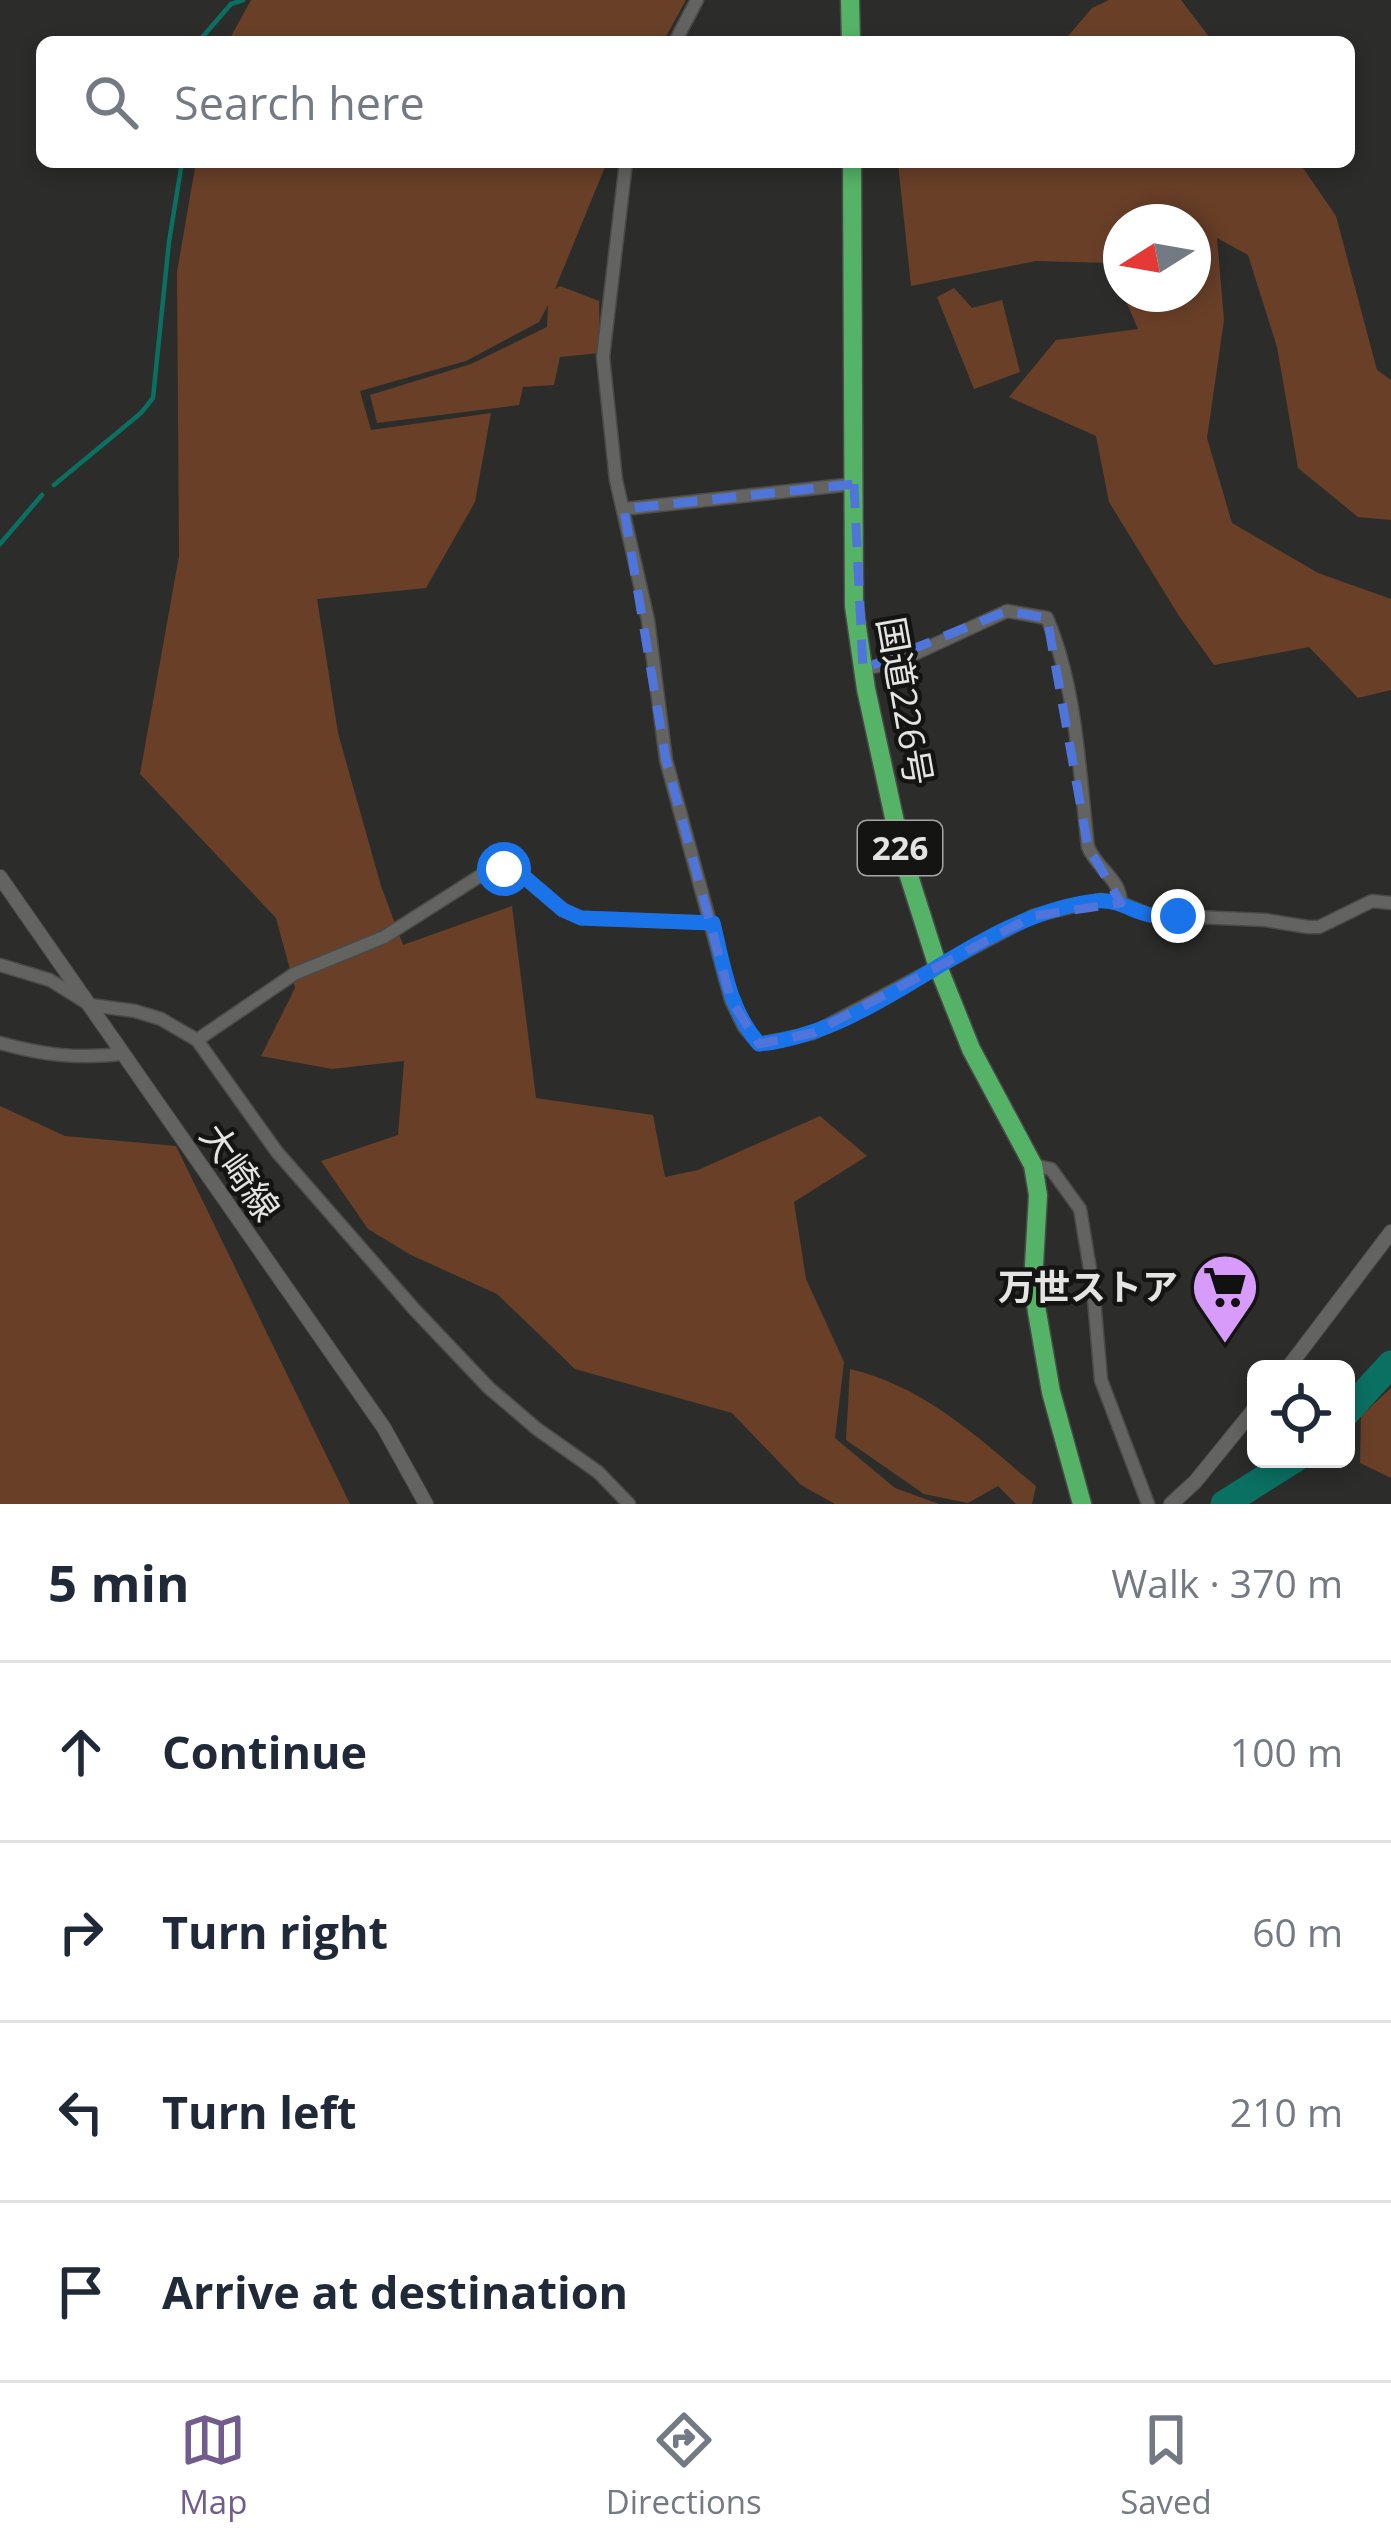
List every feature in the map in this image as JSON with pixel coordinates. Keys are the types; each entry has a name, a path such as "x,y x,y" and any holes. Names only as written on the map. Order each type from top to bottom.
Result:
{"highway":[{"path":"850,0 850,36"},
{"name":"国道226号","path":"851,168 854,606 863,669 902,854 938,964 971,1049 1034,1165 1038,1195 1033,1283 1051,1393 1082,1504"}],"street":[{"path":"678,36 697,0"},
{"path":"625,168 603,357 616,480 648,620 666,760 731,1000 759,1044 813,1033 1033,916 1100,901 1121,903 1150,915 1264,920 1308,927 1319,927 1372,901 1391,903"},
{"path":"624,509 854,484"},
{"path":"863,669 897,662 1007,610 1047,618 1058,646 1076,742 1088,847 1120,890 1121,903"},
{"path":"197,1040 294,974 384,938 494,870 515,869 563,910 581,918 713,923"},
{"name":"大崎線","path":"0,877 384,1428 426,1504"},
{"path":"0,965 50,980 90,1005 161,1019 197,1040 277,1152 414,1309 489,1388 598,1472 628,1504"},
{"path":"0,1042 45,1056 122,1054"},
{"path":"1034,1165 1051,1168 1080,1209 1094,1286 1101,1380 1148,1504"},
{"path":"1294,1360 1391,1232"},
{"path":"1171,1504 1247,1418"}],"highlighted area":[{"path":"854,484 863,669 1007,611 1047,618 1088,847 1121,903 1033,916 813,1033 759,1044 731,1000 666,760 624,509"}],"shaded area":[{"path":"251,0 686,0 666,36 231,36"},
{"path":"1109,0 1181,0 1208,36 1068,36 1092,8"},
{"path":"195,168 605,168 555,289 560,286 599,301 600,353 560,357 554,385 523,387 519,405 377,423 370,395 471,364 547,327 548,305 539,322 466,361 360,391 371,430 491,413 475,502 426,588 317,599 338,733 381,886 403,945 512,906 536,1098 653,1115 665,1177 698,1170 820,1116 867,1156 794,1202 806,1279 844,1362 835,1438 895,1488 939,1504 835,1504 801,1485 732,1413 575,1369 497,1294 411,1255 368,1229 321,1161 398,1135 404,1061 332,1069 261,1056 295,988 276,918 140,774 179,556 177,272"},
{"path":"899,168 1303,168 1336,216 1377,370 1391,380 1391,520 1358,517 1298,468 1277,347 1248,255 1217,238 1224,320 1207,438 1232,523 1318,573 1391,599 1391,690 1358,698 1309,647 1214,665 1109,502 1096,436 1009,397 1056,340 1138,329 1131,312 1211,312 1211,204 1103,204 1103,263 1036,261 911,286"},
{"path":"954,288 972,308 1002,300 1020,372 974,389 937,297"},
{"path":"0,1106 65,1136 176,1146 350,1504 0,1504"},
{"path":"850,1369 903,1388 950,1416 1036,1486 1032,1504 1016,1504 998,1486 968,1503 924,1494 846,1440"},
{"path":"1391,1388 1391,1478 1360,1463 1361,1416"}],"waterway":[{"path":"203,36 231,4 243,0"},
{"path":"54,485 153,398 181,168"},
{"path":"0,544 42,495"},
{"path":"1355,1403 1391,1364"},
{"path":"1224,1504 1281,1468"}],"place":[{"name":"万世ストア","path":"1225,1346"}],"route":[{"path":"504,869 515,869 563,910 581,918 713,923 731,1000 759,1044 813,1033 1033,916 1100,901 1121,903 1150,915 1178,916"}]}
